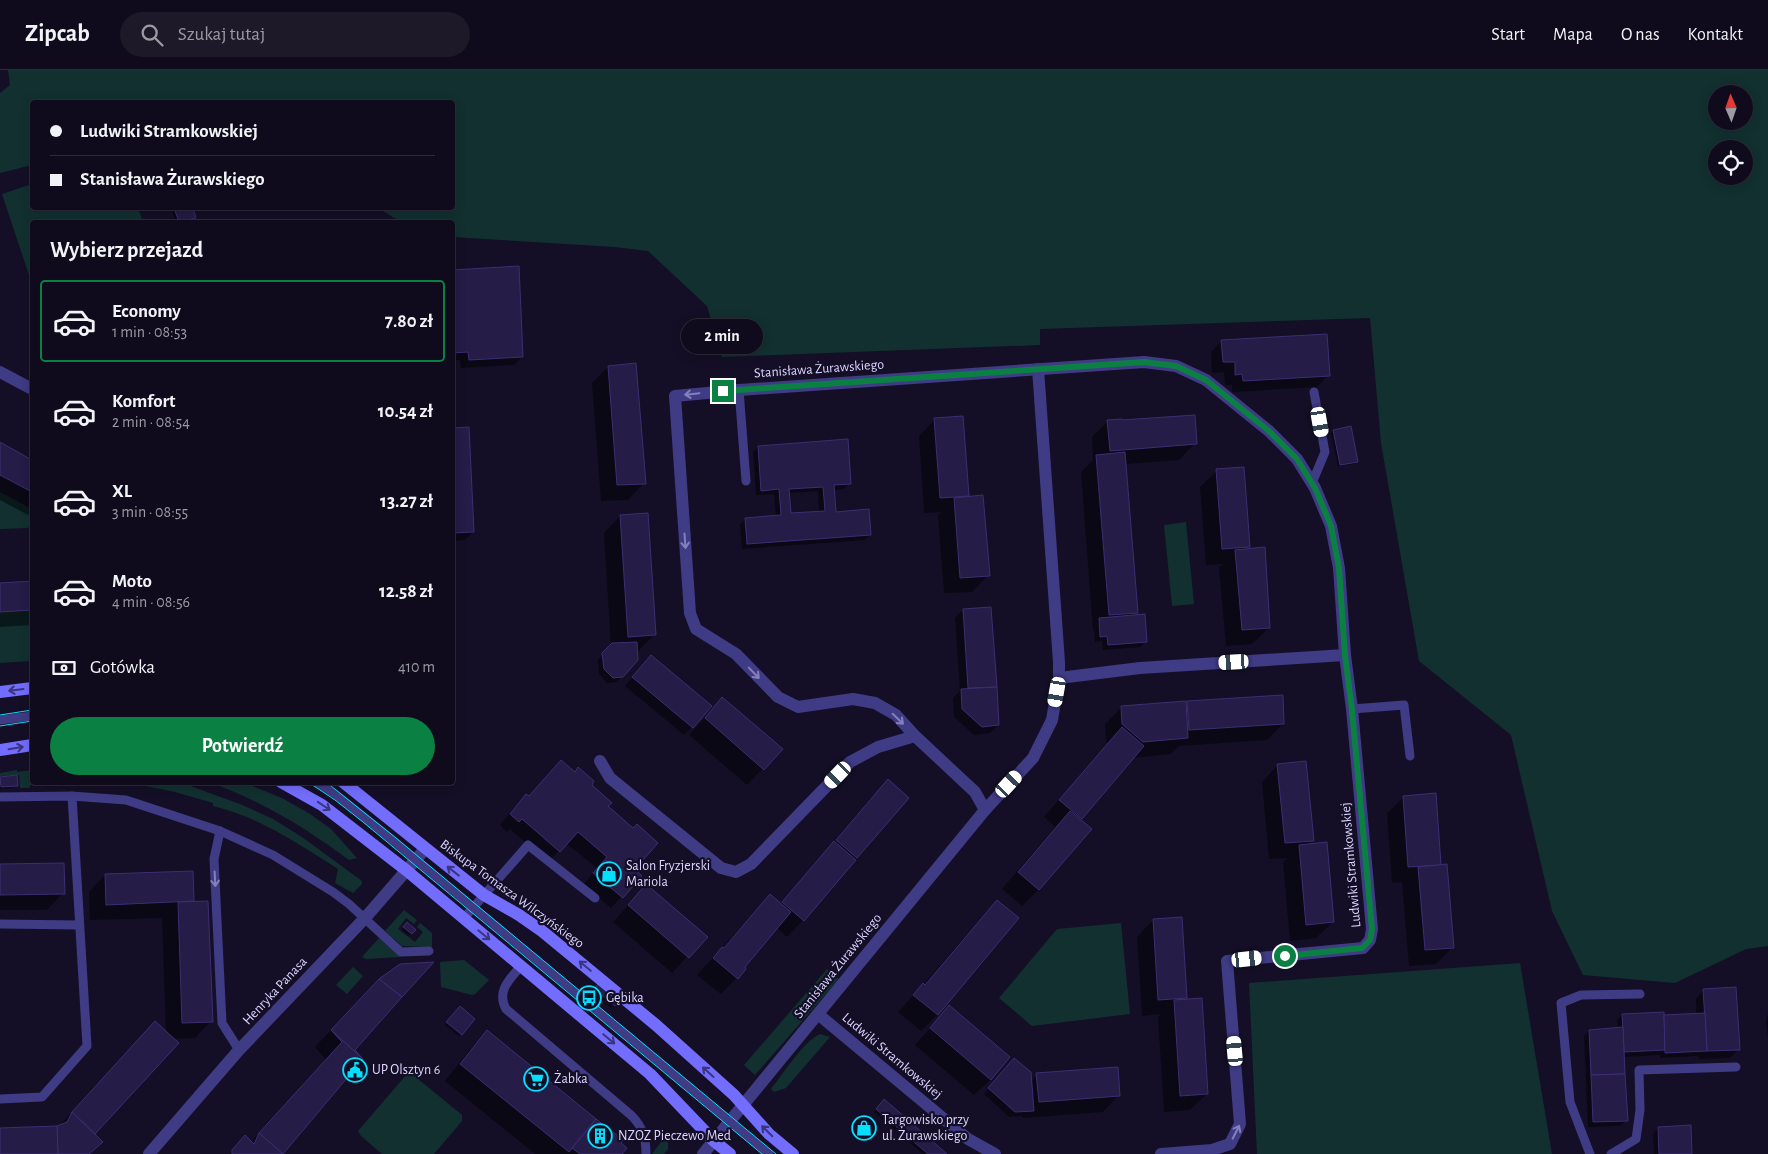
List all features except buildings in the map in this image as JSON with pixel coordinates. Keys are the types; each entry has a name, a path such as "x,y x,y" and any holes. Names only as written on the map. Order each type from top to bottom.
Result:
{"street":[{"name":"Ludwiki Stramkowskiej","path":"1038,369 1144,362 1176,366 1206,380 1269,431 1297,459 1312,483 1331,526 1339,568 1345,655 1352,710 1372,929 1370,940 1362,948 1227,961 1240,1124 1230,1144 1212,1150 1161,1154"},
{"name":"Stanisława Żurawskiego","path":"703,1154 985,810 1033,758 1052,720 1059,678 1038,369 675,396 690,613 696,628 736,654 778,698 798,707 853,700 875,703 896,714 915,736 975,792 985,810"},
{"path":"0,372 30,388"},
{"path":"1059,678 1140,668 1345,655"},
{"path":"0,692 30,688"},
{"path":"600,760 610,778 722,868 736,872 751,864 850,762 878,747 915,736"},
{"path":"0,750 30,745"},
{"path":"286,785 322,805 464,918 650,1074 714,1141 730,1154"},
{"name":"Biskupa Tomasza Wilczyńskiego","path":"347,785 484,895 542,931 656,1025 744,1105 769,1134 793,1154"},
{"name":"Henryka Panasa","path":"149,1154 239,1050 365,918 425,849"},
{"name":"Ludwiki Stramkowskiej","path":"819,1014 968,1139 994,1154"}],"lane":[{"path":"739,390 746,481"},
{"path":"1312,483 1325,452 1314,392"},
{"path":"1352,710 1404,705 1410,756"},
{"path":"0,720 30,716"},
{"path":"321,785 335,794 416,860 769,1154"},
{"path":"0,1099 42,1097 86,1046 72,796"},
{"path":"0,797 72,796 126,800 220,831 273,855 333,892 365,918 401,952 430,951"},
{"path":"220,831 214,859 222,1023 239,1050"},
{"path":"464,918 528,845 595,898"},
{"path":"0,924 79,925"},
{"path":"521,966 503,989 501,1000 506,1009 632,1116 640,1125 645,1135 646,1154"},
{"path":"1590,1154 1570,1102 1561,1003 1582,995 1640,994"},
{"path":"1611,1154 1636,1139 1640,1110 1639,1070 1736,1067"}],"green space":[{"path":"8,70 1768,70 1768,946 1746,949 1675,983 1583,975 1552,911 1511,735 1419,661 1381,443 1370,318 1040,329 1040,345 722,357 707,306 648,251 615,247 455,237 455,220 398,220 381,210 455,210 455,100 30,100 30,166 0,173 0,93 10,85"},
{"path":"30,185 30,210 139,210 142,220 30,220 30,278 2,194"},
{"path":"0,492 30,508 30,524 28,528 0,529"},
{"path":"1186,522 1194,604 1172,606 1164,525"},
{"path":"30,610 30,661 0,663 0,612"},
{"path":"30,770 30,785 29,788 20,788 19,775 0,776 0,773"},
{"path":"142,785 188,785 240,804 273,819 302,837 362,881 362,884 353,893 335,883 338,869 278,832 246,817 213,806 213,803"},
{"path":"216,785 250,785 282,798 331,829 357,858 349,860 283,816"},
{"path":"404,910 417,920 414,924 406,918 398,929 415,942 423,932 417,927 420,923 432,933 432,947 402,946 385,931"},
{"path":"1121,923 1130,1014 1032,1026 999,998 1057,929"},
{"path":"379,938 401,957 366,959 362,957"},
{"path":"464,960 489,980 472,995 441,987 440,962"},
{"path":"1520,963 1552,1154 1257,1154 1249,983"},
{"path":"353,967 363,976 347,994 336,985"},
{"path":"827,969 839,979 755,1075 744,1065"},
{"path":"820,1034 830,1037 786,1088 774,1092 771,1089 794,1059 807,1044"},
{"path":"407,1074 412,1074 462,1115 462,1121 434,1154 382,1154 361,1136 358,1131"},
{"path":"664,1138 668,1141 668,1149 664,1154 652,1154"}],"tram line":[{"path":"0,715 30,710"},
{"path":"0,726 30,721"},
{"path":"312,785 363,822 762,1154"},
{"path":"330,785 776,1154"}],"place":[{"name":"Salon Fryzjerski Mariola","path":"609,874"},
{"name":"Gębika","path":"589,998"},
{"name":"UP Olsztyn 6","path":"355,1070"},
{"name":"Żabka","path":"536,1079"},
{"name":"Targowisko przy ul. Żurawskiego","path":"864,1128"},
{"name":"NZOZ Pieczewo Med","path":"600,1136"}],"route":[{"path":"723,391 1144,362 1176,366 1206,380 1269,431 1297,459 1315,488 1331,526 1339,568 1345,655 1352,710 1372,929 1370,940 1362,948 1285,956"}]}
